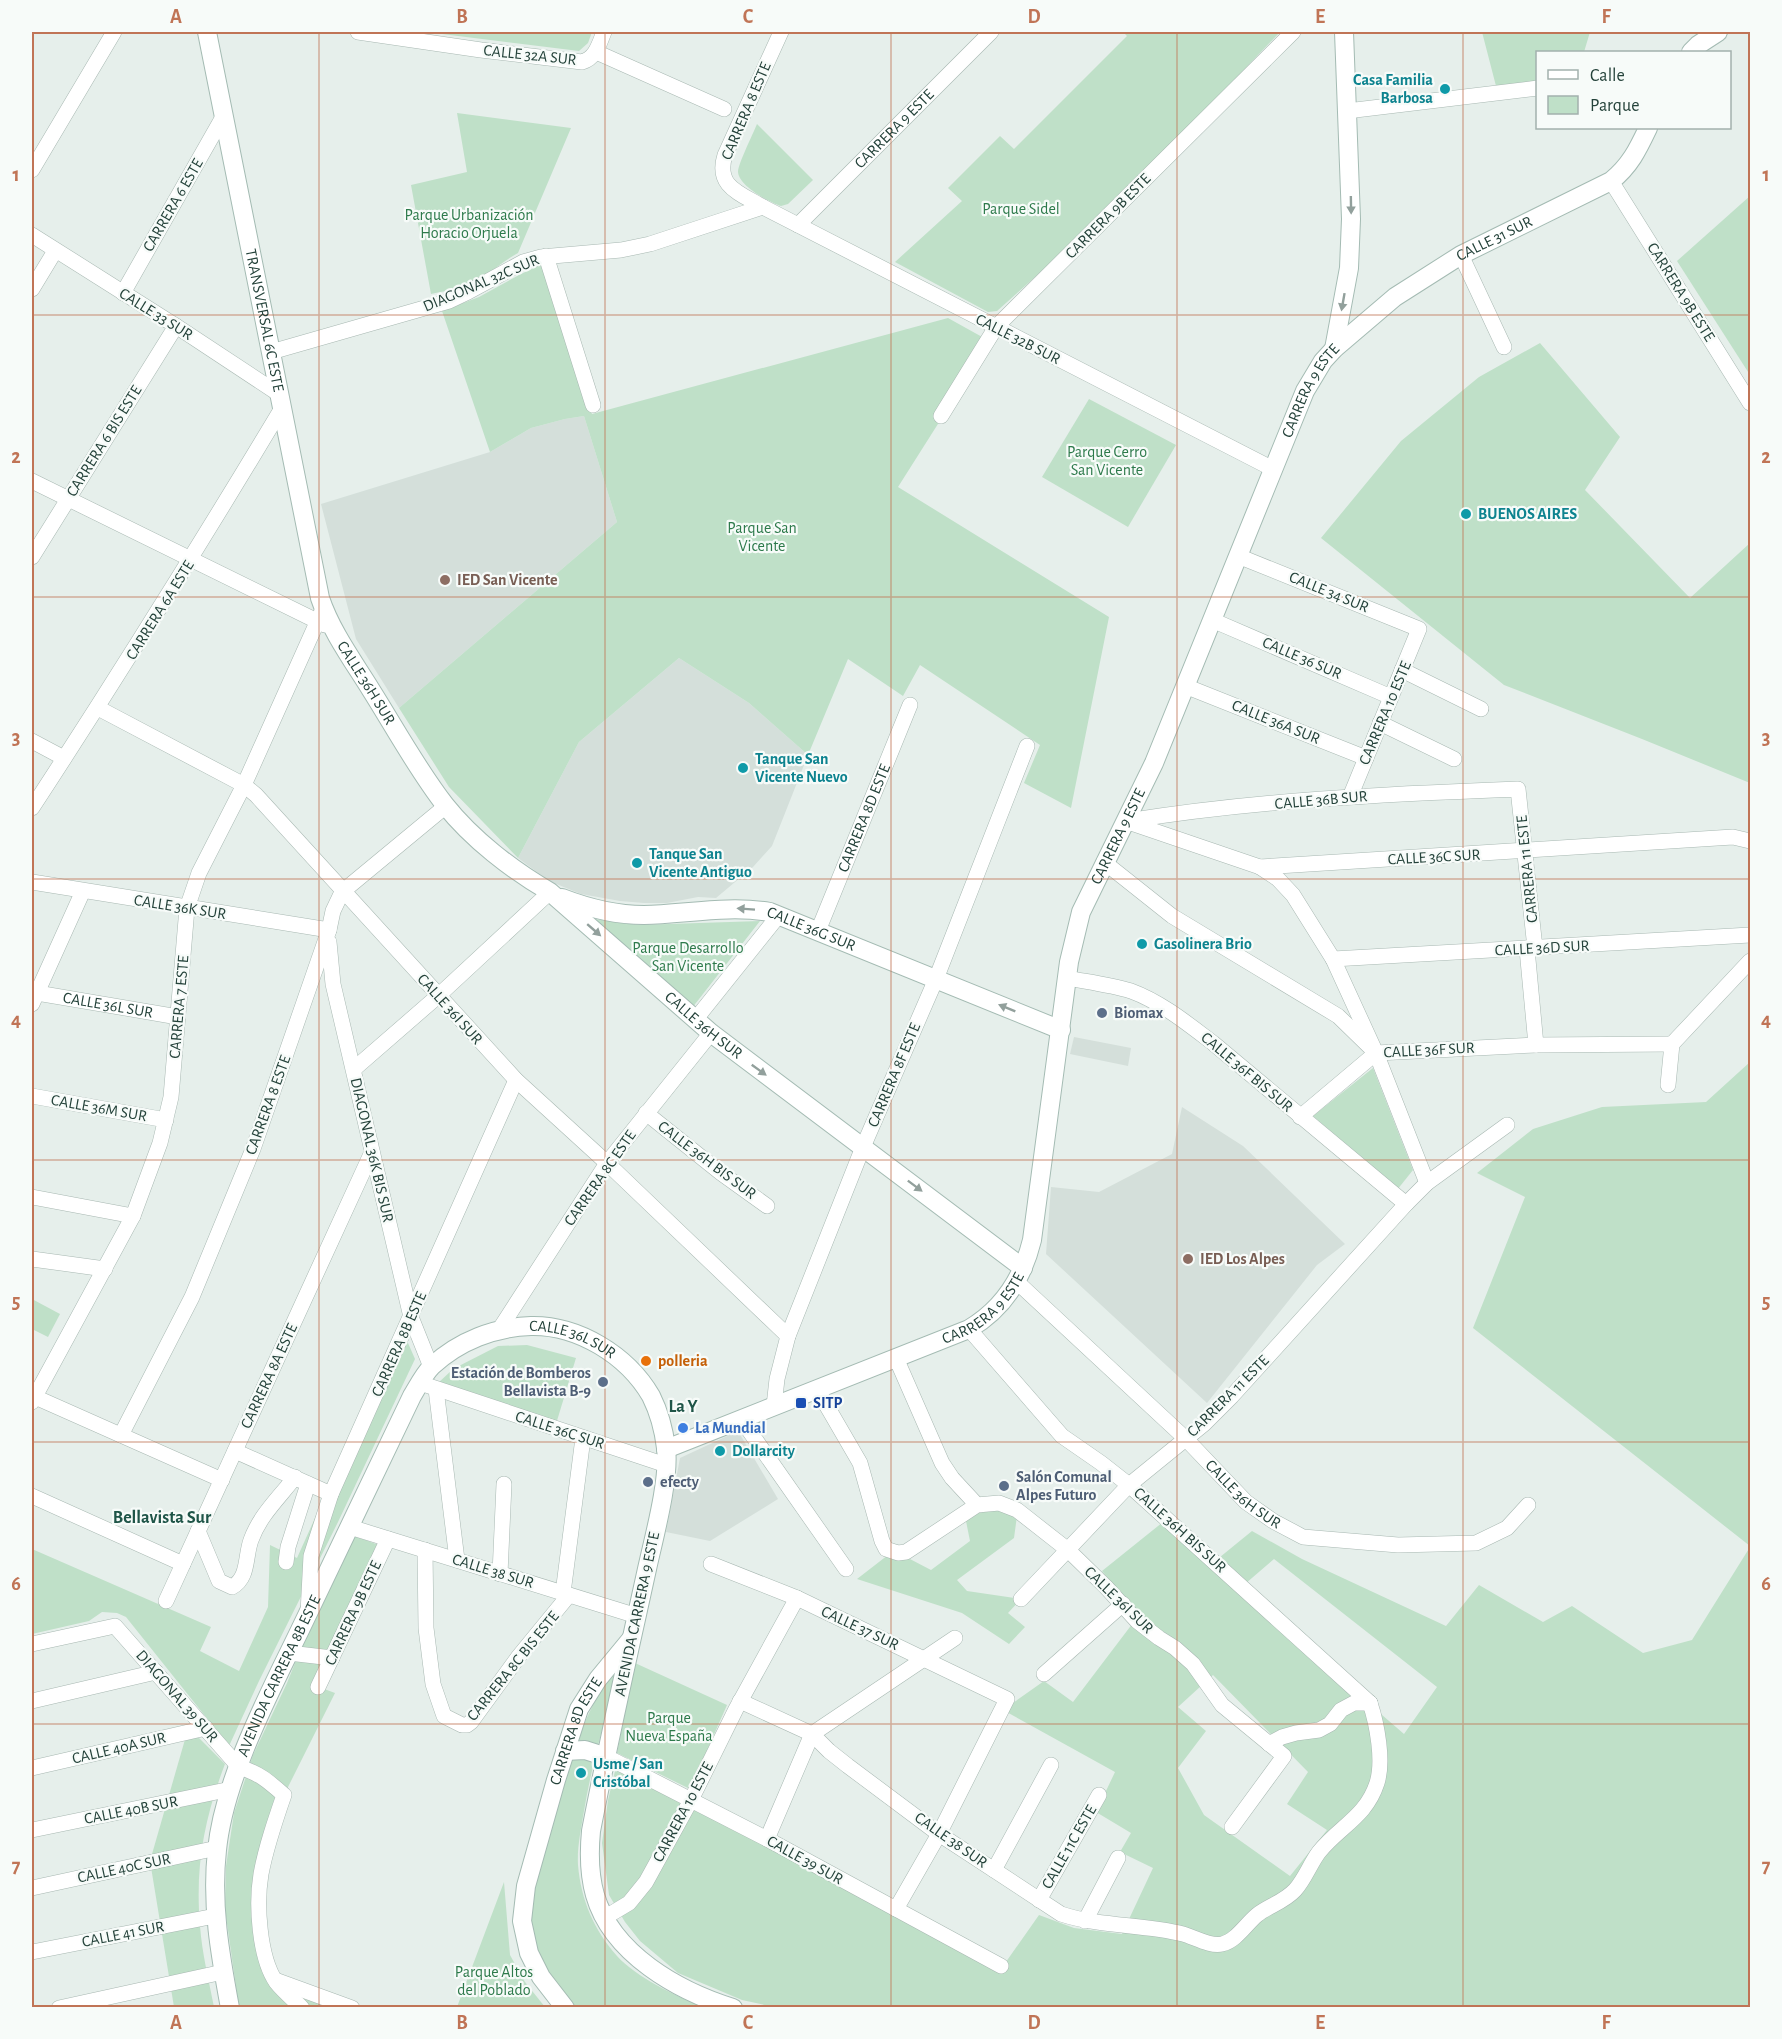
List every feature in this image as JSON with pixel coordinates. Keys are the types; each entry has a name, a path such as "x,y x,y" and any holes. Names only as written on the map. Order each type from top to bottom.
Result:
{"main road":[{"name":"TRANSVERSAL 6C ESTE","path":"207,32 317,588 320,615"},
{"name":"CARRERA 9 ESTE","path":"666,1457 741,1419 969,1329 993,1311 1020,1275 1032,1239 1067,978 1072,945 1081,912 1154,762 1305,390 1323,361 1334,349 1346,289 1352,203 1344,32"},
{"path":"1692,51 1718,32"},
{"name":"CALLE 31 SUR","path":"1334,349 1395,297 1461,255 1611,181 1628,165 1648,129"},
{"name":"CALLE 36H SUR","path":"320,615 335,631 404,744 446,806 466,826 503,860 550,892 711,1033 863,1147 1020,1275"},
{"name":"CALLE 36G SUR","path":"550,892 580,904 629,914 741,909 779,915 1061,1030"},
{"name":"CALLE 36L SUR","path":"431,1367 460,1346 477,1337 499,1330 532,1326 576,1333 610,1352 634,1374 651,1397 658,1412 666,1457"},
{"name":"AVENIDA CARRERA 8B ESTE","path":"230,2007 215,1916 217,1848 231,1789 289,1653 350,1527 428,1386 431,1367"},
{"name":"AVENIDA CARRERA 9 ESTE","path":"666,1457 654,1537 593,1822 590,1846 594,1893 604,1918 625,1945 640,1959 666,1978 690,1991 733,2007"},
{"name":"CARRERA 8D ESTE","path":"565,2007 535,1966 523,1932 524,1896 576,1715 608,1665 632,1638"},
{"path":"565,1751 585,1750 607,1757"}],"street":[{"path":"32,170 114,32"},
{"name":"CALLE 32A SUR","path":"358,32 582,62 590,59 596,52 724,109"},
{"path":"596,52 604,32"},
{"name":"CARRERA 8 ESTE","path":"763,207 729,186 722,177 722,166 724,155 781,32"},
{"name":"CARRERA 9 ESTE","path":"798,225 991,32"},
{"name":"CARRERA 9B ESTE","path":"941,416 996,327 1293,32"},
{"path":"1347,111 1536,88"},
{"name":"CARRERA 6 ESTE","path":"123,293 223,117"},
{"name":"CARRERA 9B ESTE","path":"1611,181 1750,403"},
{"name":"CALLE 32B SUR","path":"763,207 1273,469"},
{"name":"DIAGONAL 32C SUR","path":"271,352 448,301 523,262 546,256 621,250 650,244 763,207"},
{"name":"CALLE 33 SUR","path":"32,235 176,326 280,401"},
{"path":"32,289 56,251"},
{"path":"1461,255 1504,347"},
{"path":"546,256 593,405"},
{"name":"CARRERA 6 BIS ESTE","path":"32,557 176,326"},
{"name":"CARRERA 6A ESTE","path":"32,808 98,708 191,559 280,401"},
{"path":"32,480 191,559 320,615"},
{"name":"CALLE 34 SUR","path":"1238,556 1419,629"},
{"name":"CARRERA 7 ESTE","path":"34,1393 133,1216 160,1143 171,1097 187,908 199,873 244,785 320,615"},
{"name":"CALLE 36 SUR","path":"1212,620 1391,697"},
{"name":"CARRERA 10 ESTE","path":"1350,797 1419,629"},
{"path":"1402,670 1481,709"},
{"name":"CALLE 36A SUR","path":"1185,686 1366,758"},
{"name":"CARRERA 8D ESTE","path":"818,931 910,705"},
{"name":"CALLE 36I SUR","path":"98,708 244,785 256,795 516,1080 607,1163 788,1336"},
{"path":"1380,723 1454,759"},
{"path":"32,741 64,758"},
{"name":"CARRERA 8F ESTE","path":"774,1406 777,1379 788,1336 863,1147 936,979 1027,747"},
{"name":"CALLE 36B SUR","path":"1125,821 1169,814 1350,797 1518,789"},
{"name":"CARRERA 11 ESTE","path":"1518,789 1525,851 1536,1045"},
{"name":"CARRERA 8 ESTE","path":"121,1435 192,1298 253,1149 329,930 333,911 342,891 446,806"},
{"name":"CALLE 36C SUR","path":"1125,821 1260,867 1734,837 1750,841"},
{"name":"CALLE 36F SUR","path":"1104,862 1172,916 1338,1016 1376,1053 1536,1045 1672,1044"},
{"path":"1260,867 1278,879 1293,895 1333,959 1376,1053 1427,1183"},
{"name":"CALLE 36K SUR","path":"32,882 329,930"},
{"path":"34,998 83,891"},
{"path":"354,1069 438,996 550,892"},
{"path":"695,1020 779,915"},
{"name":"DIAGONAL 36K BIS SUR","path":"329,930 329,957 333,984 372,1152 411,1317 431,1367"},
{"name":"CALLE 36D SUR","path":"1333,959 1750,935"},
{"path":"1668,1085 1672,1044 1750,961"},
{"name":"CALLE 36F BIS SUR","path":"1067,978 1131,992 1153,1001 1214,1043 1406,1204"},
{"name":"CALLE 36L SUR","path":"34,998 178,1017"},
{"name":"CARRERA 8C ESTE","path":"499,1330 607,1163 711,1033"},
{"path":"1300,1117 1376,1053"},
{"name":"CARRERA 8B ESTE","path":"308,1614 308,1578 311,1556 331,1494 516,1080"},
{"name":"CALLE 36M SUR","path":"32,1096 166,1120"},
{"name":"CALLE 36H BIS SUR","path":"646,1113 767,1206"},
{"name":"CARRERA 11 ESTE","path":"1021,1599 1129,1485 1204,1424 1232,1396 1427,1183 1507,1125"},
{"name":"CARRERA 8A ESTE","path":"166,1601 372,1152"},
{"path":"32,1197 133,1216"},
{"path":"32,1259 105,1269"},
{"name":"CALLE 36H SUR","path":"1020,1275 1246,1502 1273,1521 1303,1537 1398,1545 1476,1543 1507,1528 1528,1505"},
{"name":"CALLE 36H BIS SUR","path":"969,1329 1062,1436 1129,1485 1370,1702"},
{"path":"817,1389 860,1463 886,1549 906,1552 977,1505 952,1478 942,1463 896,1358"},
{"path":"428,1386 457,1560"},
{"name":"CALLE 36C SUR","path":"428,1386 583,1438 666,1457"},
{"path":"34,1393 222,1480"},
{"path":"741,1419 846,1569"},
{"name":"CARRERA 8C BIS ESTE","path":"425,1550 426,1628 433,1684 442,1712 452,1721 467,1725 566,1594 583,1438"},
{"path":"235,1451 331,1494"},
{"path":"286,1562 301,1481"},
{"path":"198,1531 219,1581 232,1587 240,1582 244,1574 250,1542 268,1508 301,1481"},
{"path":"500,1574 504,1484"},
{"path":"32,1496 183,1564"},
{"name":"CALLE 36I SUR","path":"977,1505 999,1503 1017,1510 1068,1550 1123,1604 1137,1621 1193,1664 1222,1705 1284,1756 1232,1827"},
{"name":"CALLE 38 SUR","path":"350,1527 637,1616"},
{"name":"CARRERA 9B ESTE","path":"318,1687 388,1539"},
{"name":"CALLE 37 SUR","path":"711,1564 797,1598 1007,1699 939,1834"},
{"name":"CARRERA 10 ESTE","path":"604,1918 629,1903 646,1882 691,1800 740,1701 797,1598"},
{"path":"1044,1674 1123,1604"},
{"name":"DIAGONAL 39 SUR","path":"32,1644 116,1626 239,1767"},
{"path":"767,1839 812,1734 955,1638"},
{"path":"289,1653 332,1658"},
{"path":"32,1701 156,1672"},
{"name":"CALLE 38 SUR","path":"740,1701 812,1734 848,1766 939,1834 1061,1914 1085,1922 1181,1934 1218,1945 1232,1940 1258,1913 1286,1898 1295,1890 1318,1853 1335,1834 1357,1818 1369,1801 1377,1783 1380,1767 1375,1719 1370,1702"},
{"path":"1269,1743 1296,1733 1319,1730 1330,1724 1341,1710 1354,1703 1370,1702"},
{"name":"CALLE 40A SUR","path":"32,1768 206,1728"},
{"name":"CALLE 39 SUR","path":"607,1757 767,1839 1001,1966"},
{"path":"994,1870 1051,1765"},
{"path":"239,1767 266,1778 284,1795 272,1828 261,1877 261,1938 268,1965 275,1980 302,2007"},
{"name":"CALLE 40B SUR","path":"32,1830 231,1789"},
{"name":"CALLE 11C ESTE","path":"1039,1900 1099,1795"},
{"path":"896,1909 939,1834"},
{"name":"CALLE 40C SUR","path":"32,1888 217,1848"},
{"path":"1085,1922 1118,1858"},
{"name":"CALLE 41 SUR","path":"32,1952 215,1916"},
{"path":"59,2007 223,1972"},
{"path":"275,1980 352,2007"}],"shaded area":[{"name":"IED San Vicente","path":"584,416 617,522 399,708 356,639 321,504 490,452 531,428"},
{"path":"679,658 749,703 808,755 772,846 753,867 716,898 698,897 667,903 620,901 581,894 549,881 518,858 579,742"},
{"path":"1074,1037 1131,1048 1128,1066 1070,1054"},
{"name":"IED Los Alpes","path":"1182,1107 1243,1146 1345,1244 1317,1265 1207,1403 1046,1254 1051,1187 1099,1192 1172,1154"},
{"path":"738,1431 778,1499 710,1541 666,1532 680,1458"}],"green space":[{"path":"426,32 592,32 588,43 579,51"},
{"name":"Parque Sidel","path":"1123,32 1280,32 1062,253 997,311 988,312 895,262 962,201 948,188 1000,136 1014,149 1127,36"},
{"path":"1482,32 1590,32 1584,51 1536,51 1536,82 1496,86"},
{"name":"Parque Urbanización Horacio Orjuela","path":"457,113 571,128 518,253 469,285 431,294 411,185 467,172"},
{"path":"757,124 813,180 788,204 781,206 762,197 743,183 738,172"},
{"path":"1750,196 1750,375 1677,261"},
{"name":"Parque San Vicente","path":"542,264 592,414 948,318 984,338 943,416 898,487 1109,617 1071,808 1024,783 1040,745 920,665 903,696 848,659 808,755 749,703 679,658 579,742 518,858 449,787 399,708 617,522 584,416 531,428 490,452 442,311 479,297"},
{"path":"1540,343 1620,437 1585,490 1690,598 1750,543 1750,783 1504,685 1321,538 1401,441 1479,377"},
{"name":"Parque Cerro San Vicente","path":"1089,399 1176,445 1128,527 1042,477"},
{"name":"Parque Desarrollo San Vicente","path":"587,918 638,925 760,921 692,1008"},
{"path":"1750,1062 1750,1546 1473,1328 1525,1197 1477,1173 1533,1129 1602,1107 1706,1102"},
{"path":"1373,1068 1413,1170 1397,1190 1313,1116"},
{"path":"32,1299 60,1314 48,1337 32,1329"},
{"path":"401,1327 415,1359 229,1746 126,1617 117,1613 102,1612 89,1621 32,1634 32,1549 211,1627 200,1651 239,1671 268,1607 270,1545 297,1558"},
{"path":"527,1345 576,1358 556,1424 436,1385 453,1369 498,1346"},
{"path":"992,1509 1017,1516 1014,1538 957,1580 967,1591 1021,1599 1008,1613 1025,1627 1009,1644 962,1613 857,1579 888,1555 908,1558 931,1570 970,1541 966,1521 976,1514"},
{"path":"1163,1522 1209,1566 1252,1531 1302,1559 1446,1626 1479,1585 1543,1622 1572,1606 1643,1653 1692,1640 1750,1547 1750,2007 774,2007 742,2000 678,1973 640,1941 625,1922 609,1895 602,1843 608,1800 616,1767 1001,1969 1039,1915 1074,1928 1122,1934 1153,1868 1120,1852 1131,1833 1096,1812 1115,1772 1003,1710 1044,1681 1073,1702 1139,1615 1102,1571","holes":["1274,1559 1437,1687 1404,1734 1238,1590","1213,1675 1308,1772 1287,1804 1327,1830 1290,1876 1204,1815 1178,1768 1206,1731 1178,1707"]},
{"path":"352,1535 384,1547 319,1687 335,1693 284,1795 260,1908 275,1980 352,2007 239,2008 225,1909 226,1866 234,1813 253,1755"},
{"name":"Parque Nueva España","path":"635,1663 727,1705 690,1789 617,1753"},
{"path":"619,1665 591,1774 581,1832 578,1865 582,1890 595,1925 625,1964 669,1992 702,2007 573,2007 565,1999 544,1966 530,1930 529,1910 532,1891 574,1752 592,1706"},
{"path":"186,1736 199,1738 225,1764 207,1824 199,1884 201,1936 214,2007 174,2007 150,1861"},
{"name":"Parque Altos del Poblado","path":"504,1882 510,1955 525,1982 545,2007 457,2007"}],"place":[{"name":"Casa Familia Barbosa","path":"1445,89"},
{"name":"BUENOS AIRES","path":"1466,514"},
{"name":"IED San Vicente","path":"445,580"},
{"name":"Tanque San Vicente Nuevo","path":"743,768"},
{"name":"Tanque San Vicente Antiguo","path":"637,863"},
{"name":"Gasolinera Brio","path":"1142,944"},
{"name":"Biomax","path":"1102,1013"},
{"name":"IED Los Alpes","path":"1188,1259"},
{"name":"polleria","path":"646,1361"},
{"name":"Estación de Bomberos Bellavista B-9","path":"603,1382"},
{"name":"SITP","path":"801,1403"},
{"name":"La Mundial","path":"683,1428"},
{"name":"Dollarcity","path":"720,1451"},
{"name":"efecty","path":"648,1482"},
{"name":"Salón Comunal Alpes Futuro","path":"1004,1486"},
{"name":"Usme / San Cristóbal","path":"581,1773"}],"district":[{"name":"La Y","path":"683,1407"},
{"name":"Bellavista Sur","path":"162,1518"}]}
